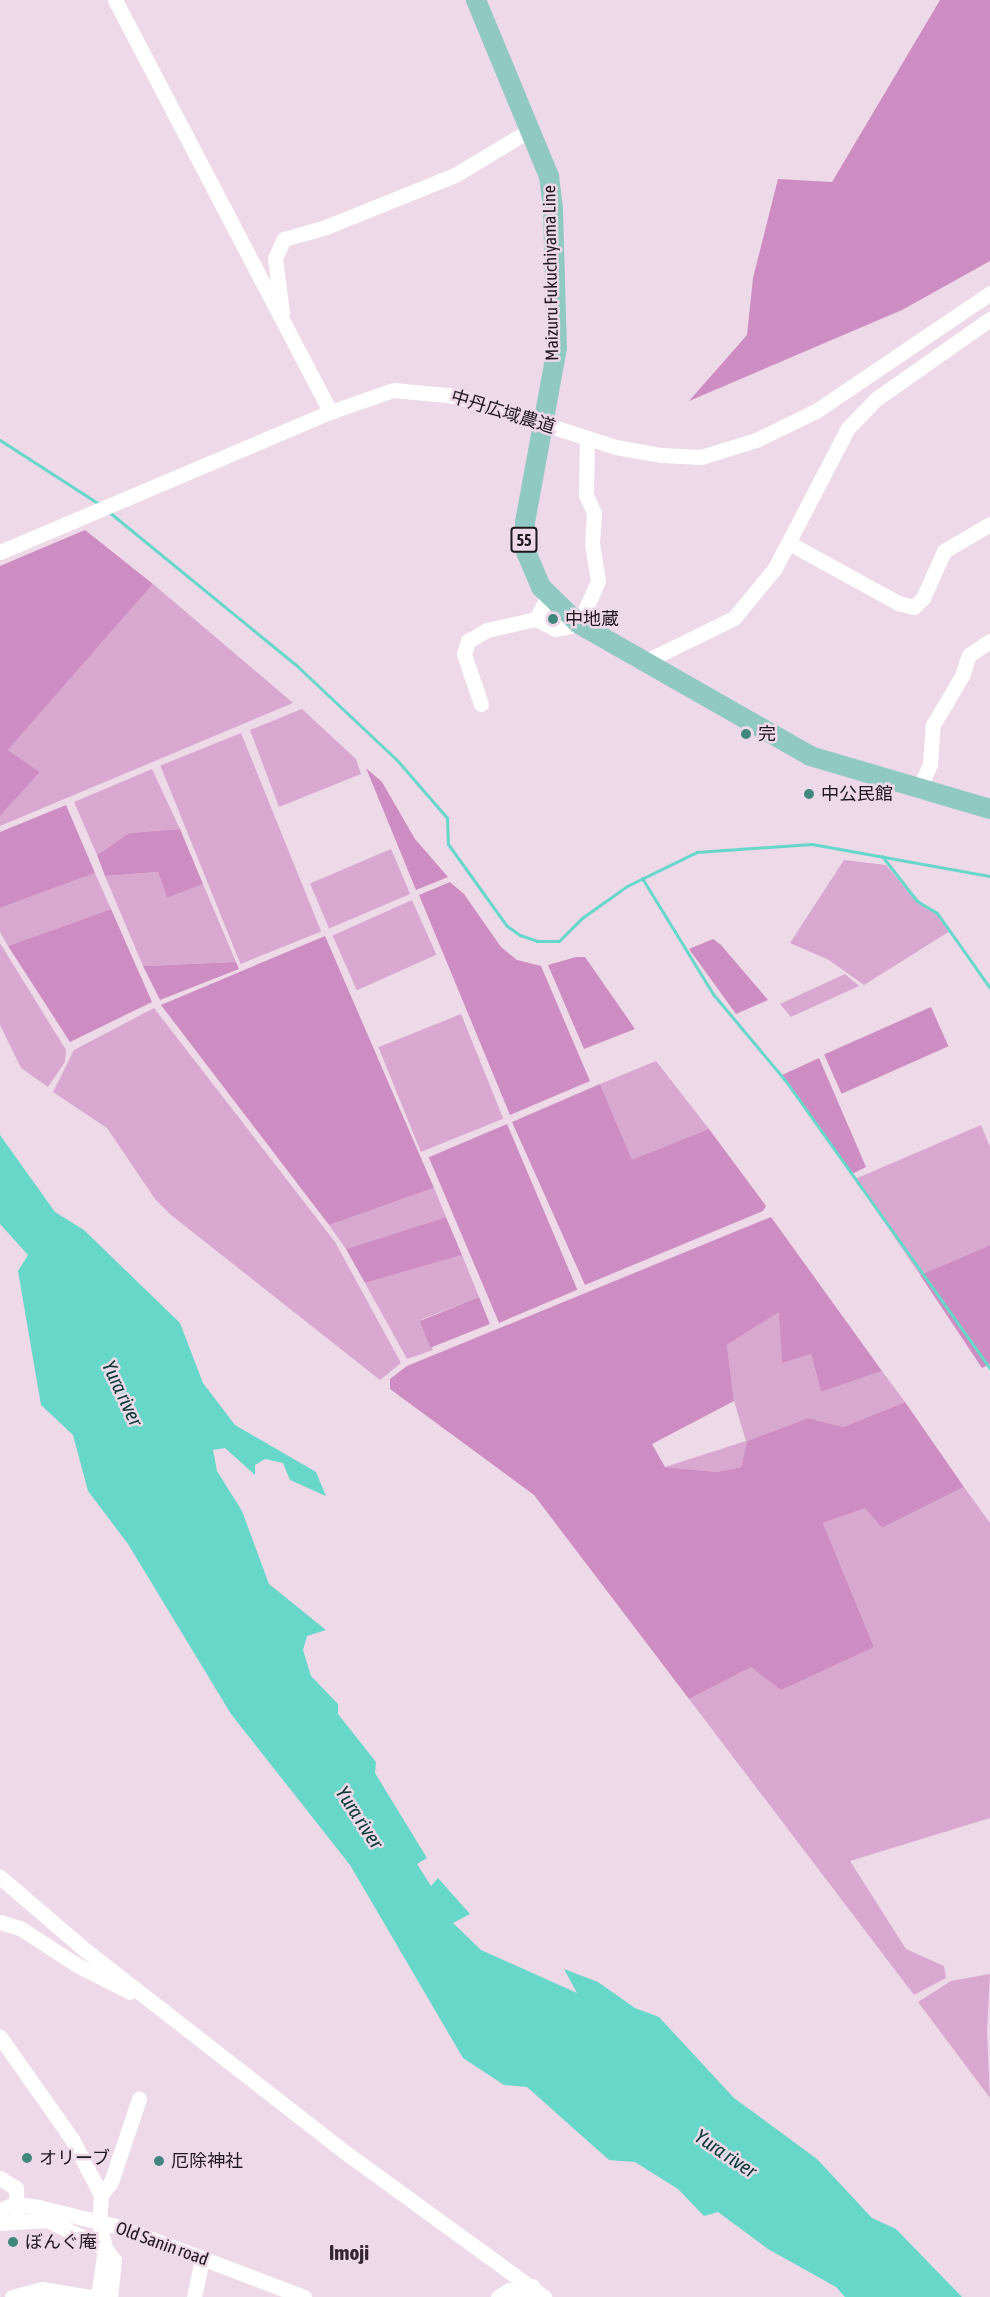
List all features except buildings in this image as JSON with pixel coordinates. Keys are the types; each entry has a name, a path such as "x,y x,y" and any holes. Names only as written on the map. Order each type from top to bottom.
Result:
{"main road":[{"name":"Maizuru Fukuchiyama Line","path":"476,0 549,176 553,209 557,348 546,424 525,522 524,547 530,569 548,597 579,624 810,756 990,809"}],"street":[{"path":"115,0 283,325 326,414"},
{"path":"283,325 275,258 284,239 326,227 454,176 530,130"},
{"name":"中丹広域農道","path":"0,552 326,414 393,390 420,390 457,396 587,439 661,455 701,457 756,440 816,411 990,294"},
{"path":"646,661 735,618 757,593 789,543 848,428 876,399 990,319"},
{"path":"481,704 464,654 468,641 487,630 536,619 556,629 579,624 597,581 592,543 594,513 586,495 587,439"},
{"path":"789,543 898,603 914,607 924,598 944,551 990,524"},
{"path":"536,619 548,597"},
{"path":"919,789 930,764 933,725 962,676 969,655 990,641"},
{"path":"0,1877 155,2003 389,2186 485,2257 532,2286 544,2297"},
{"path":"0,1922 20,1928 77,1965 155,2003"},
{"path":"0,2037 72,2139 101,2195 99,2222 105,2248 98,2297"},
{"path":"101,2195 111,2182 139,2099"},
{"path":"0,2178 16,2188 16,2212 0,2210"},
{"name":"Old Sanin road","path":"16,2212 47,2220 105,2248"},
{"name":"Old Sanin road","path":"0,2223 16,2212 99,2222 304,2297"},
{"path":"105,2248 114,2260 110,2297"},
{"path":"194,2297 202,2258"},
{"path":"498,2297 509,2290 524,2295 532,2286"},
{"path":"12,2297 41,2293 91,2297"}],"shaded area":[{"path":"940,0 990,0 990,261 902,310 689,401 747,335 753,278 778,179 832,182"},
{"path":"85,530 153,584 8,750 40,772 0,816 0,566"},
{"path":"153,584 293,703 0,826 0,816 40,772 8,750"},
{"path":"302,709 356,759 361,774 279,807 250,730"},
{"path":"241,733 321,931 241,964 160,766"},
{"path":"366,768 382,782 415,839 448,877 416,890"},
{"path":"152,769 180,829 129,833 97,855 74,802"},
{"path":"66,805 95,873 0,908 0,832"},
{"path":"180,829 203,884 167,898 158,872 105,876 97,855 129,833"},
{"path":"391,849 410,894 329,928 310,883"},
{"path":"844,860 886,865 917,902 937,914 950,931 864,985 829,960 790,943"},
{"path":"158,872 167,898 203,884 236,962 143,966 105,876"},
{"path":"95,873 111,909 8,946 0,932 0,908"},
{"path":"450,882 464,894 501,947 517,960 541,966 590,1081 510,1115 419,895"},
{"path":"412,900 436,955 357,990 333,935"},
{"path":"111,909 152,1002 70,1042 8,946"},
{"path":"325,936 434,1188 329,1225 161,1005"},
{"path":"713,939 721,945 768,1000 736,1014 689,949"},
{"path":"0,943 66,1050 65,1062 48,1087 21,1068 0,1025"},
{"path":"576,957 585,957 635,1029 584,1049 548,965"},
{"path":"236,962 239,969 160,1000 143,966"},
{"path":"845,974 859,986 791,1017 780,1004"},
{"path":"931,1007 948,1046 842,1094 824,1055"},
{"path":"154,1008 335,1242 401,1363 380,1380 171,1215 155,1199 107,1128 53,1092 74,1050"},
{"path":"461,1014 503,1119 421,1152 378,1047"},
{"path":"819,1058 866,1167 852,1174 782,1075"},
{"path":"656,1061 709,1129 632,1161 600,1084"},
{"path":"600,1084 632,1160 709,1129 766,1206 763,1211 585,1285 512,1122"},
{"path":"507,1124 577,1290 499,1323 429,1157"},
{"path":"981,1125 990,1147 990,1245 920,1275 855,1179"},
{"path":"434,1188 446,1217 346,1249 329,1225"},
{"path":"446,1217 462,1255 365,1283 346,1249"},
{"path":"771,1217 882,1371 821,1392 811,1354 782,1363 779,1312 727,1345 734,1401 652,1444 665,1467 717,1472 741,1467 747,1441 808,1418 843,1427 905,1402 964,1487 882,1528 865,1508 823,1523 874,1647 781,1690 751,1667 689,1699 534,1495 390,1389 390,1379 407,1366"},
{"path":"990,1245 990,1364 982,1368 920,1275"},
{"path":"462,1255 479,1297 420,1320 433,1350 407,1359 365,1283"},
{"path":"479,1297 490,1324 431,1348 420,1321"},
{"path":"780,1311 782,1362 811,1354 821,1392 882,1371 905,1402 843,1427 808,1418 747,1441 741,1467 717,1472 665,1467 746,1441 734,1401 727,1345"},
{"path":"964,1487 990,1523 990,1818 850,1861 906,1949 944,1966 946,1978 914,1995 689,1699 751,1666 874,1647 823,1523 865,1507 882,1528"},
{"path":"990,1974 987,2031 990,2098 918,2002 951,1981"}],"water":[{"name":"Yura river","path":"0,1135 55,1212 84,1230 180,1323 203,1383 235,1425 316,1472 326,1496 290,1480 283,1463 265,1459 255,1465 255,1475 225,1448 213,1450 217,1471 242,1511 269,1584 326,1630 307,1636 303,1650 311,1676 338,1704 338,1714 376,1762 375,1773 427,1858 417,1864 431,1886 438,1878 470,1914 453,1923 481,1950 577,1993 564,1969 598,1982 635,2008 659,2017 734,2098 817,2159 872,2218 896,2229 962,2297 845,2297 836,2287 768,2249 718,2212 704,2216 678,2189 635,2162 609,2160 527,2087 504,2085 463,2058 350,1865 231,1714 128,1544 88,1491 73,1435 41,1405 18,1271 28,1255 0,1224"}],"waterway":[{"path":"0,440 99,504"},
{"path":"109,512 295,664 397,760 447,818 448,844 507,926 520,935 537,941 559,941 582,918 627,886 697,852 812,844 990,876"},
{"path":"882,856 917,901 937,913 990,988"},
{"path":"642,878 713,994 785,1080 990,1368"}],"place":[{"name":"中地蔵","path":"553,619"},
{"name":"完","path":"746,734"},
{"name":"中公民館","path":"809,794"},
{"name":"オリーブ","path":"27,2158"},
{"name":"厄除神社","path":"159,2161"},
{"name":"ぼんぐ庵","path":"13,2242"}],"district":[{"name":"Imoji","path":"349,2252"}]}
